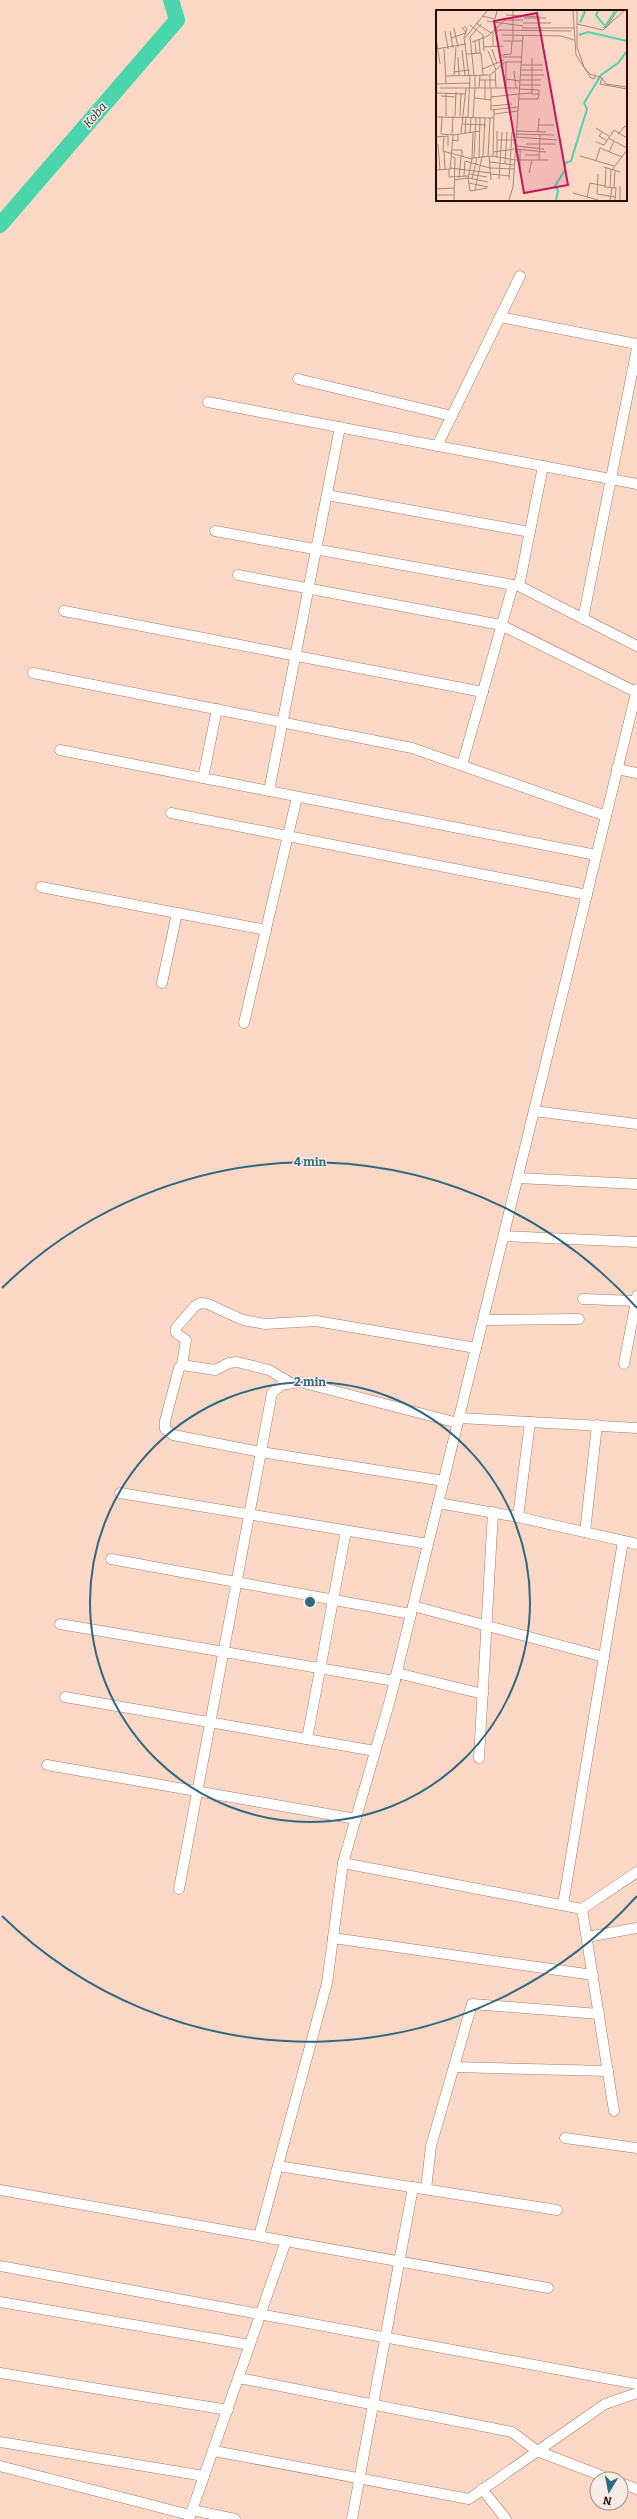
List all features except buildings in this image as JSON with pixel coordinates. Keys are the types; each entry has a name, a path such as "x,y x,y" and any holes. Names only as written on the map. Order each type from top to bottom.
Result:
{"street":[{"path":"437,446 520,276"},
{"path":"500,317 637,344"},
{"path":"583,618 637,348"},
{"path":"298,379 452,416"},
{"path":"208,402 637,484"},
{"path":"269,791 340,427"},
{"path":"462,765 501,626 516,585 530,532 543,466"},
{"path":"327,495 530,532"},
{"path":"215,531 516,585 637,646"},
{"path":"238,575 501,626 637,690 396,1677 343,1863 327,1984 259,2236"},
{"path":"64,611 483,692"},
{"path":"33,673 412,748 606,816"},
{"path":"203,778 217,709"},
{"path":"60,750 596,855"},
{"path":"617,769 637,773"},
{"path":"244,1023 297,797"},
{"path":"171,813 587,895"},
{"path":"41,887 266,930"},
{"path":"162,983 176,913"},
{"path":"534,1111 637,1124"},
{"path":"518,1178 637,1184"},
{"path":"504,1236 637,1242"},
{"path":"583,1299 637,1299 624,1364"},
{"path":"444,1482 261,1452 168,1433 165,1429 165,1421 179,1368 182,1365 186,1340 175,1330 195,1306 201,1303 208,1304 243,1320 265,1324 316,1321 476,1348"},
{"path":"483,1320 579,1319"},
{"path":"182,1365 215,1370 229,1363 237,1362 269,1370 289,1382 300,1382 459,1420 597,1425 637,1428"},
{"path":"180,1889 272,1393 289,1382"},
{"path":"518,1517 530,1422"},
{"path":"585,1532 597,1425"},
{"path":"120,1492 428,1544"},
{"path":"438,1503 518,1517 637,1544"},
{"path":"479,1758 493,1512"},
{"path":"307,1739 346,1530"},
{"path":"563,1905 623,1541"},
{"path":"111,1559 333,1600 412,1610 487,1625 604,1657"},
{"path":"60,1624 320,1668 396,1677 483,1694"},
{"path":"65,1697 375,1751"},
{"path":"47,1765 356,1819"},
{"path":"343,1863 582,1909 637,1872"},
{"path":"582,1909 614,2111"},
{"path":"587,1937 637,1928"},
{"path":"333,1938 593,1975"},
{"path":"426,2189 432,2146 472,2004 599,2014"},
{"path":"454,2067 608,2071"},
{"path":"565,2138 637,2148"},
{"path":"278,2166 557,2210"},
{"path":"352,2519 413,2187"},
{"path":"0,2190 548,2288"},
{"path":"190,2515 214,2451 286,2241"},
{"path":"0,2266 637,2384"},
{"path":"0,2302 250,2345"},
{"path":"0,2373 228,2410"},
{"path":"239,2378 512,2432 537,2451 589,2471"},
{"path":"214,2451 469,2499 605,2404 637,2393"},
{"path":"0,2442 204,2476"},
{"path":"0,2466 190,2515 235,2519"},
{"path":"482,2489 506,2519"}],"waterway":[{"name":"Koba","path":"0,225 177,20 171,0"}]}
